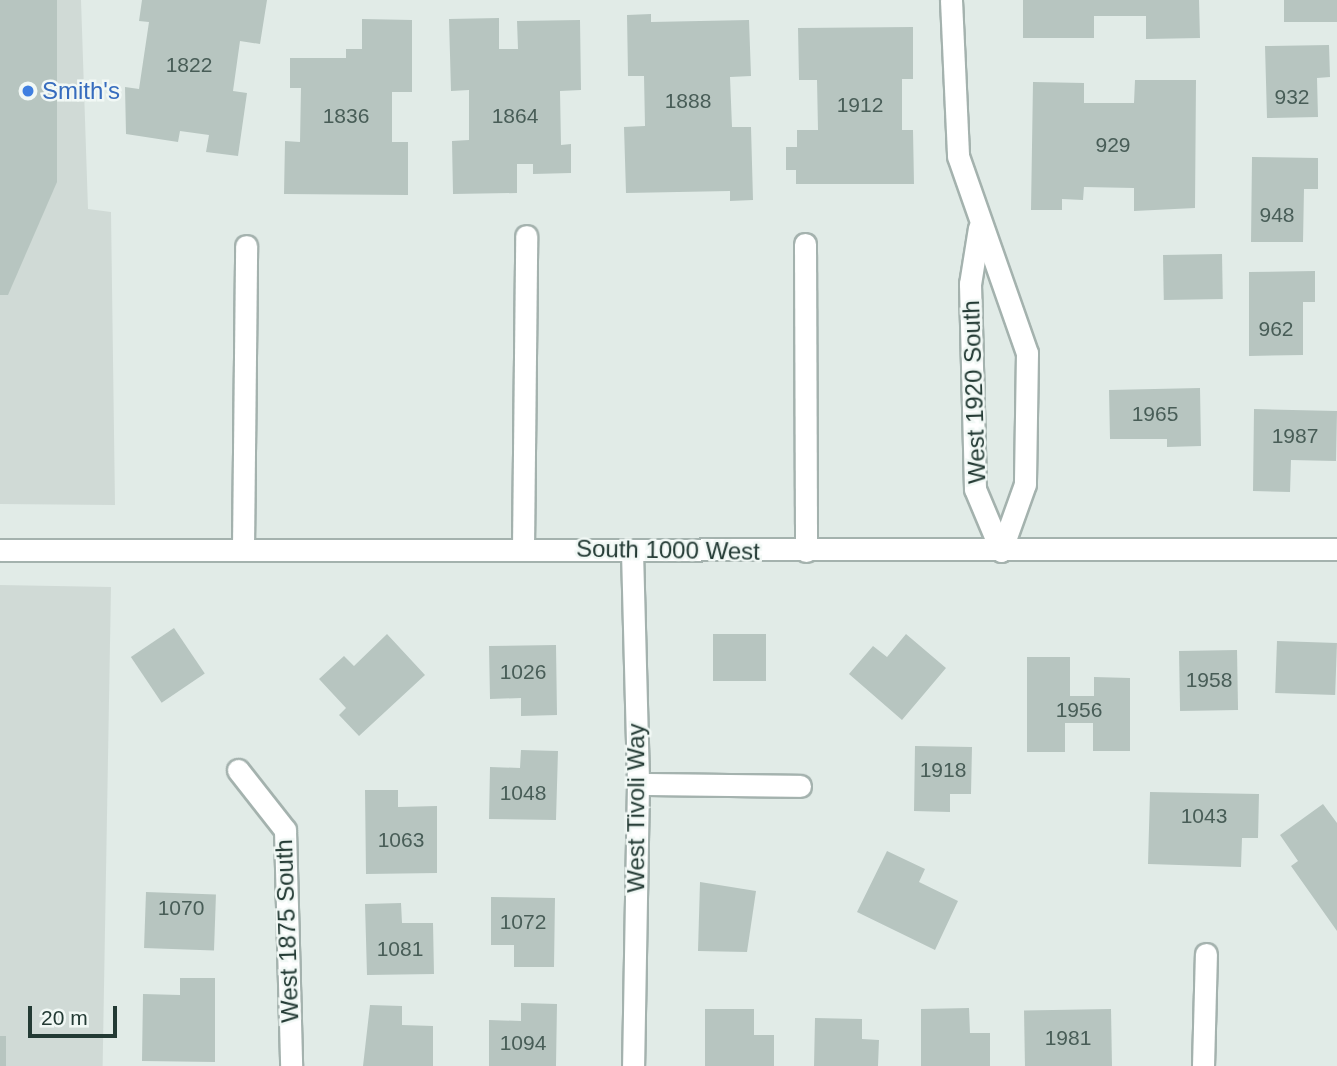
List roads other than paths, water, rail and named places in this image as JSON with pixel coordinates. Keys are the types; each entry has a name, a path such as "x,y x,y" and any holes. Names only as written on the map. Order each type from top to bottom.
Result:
{"street":[{"name":"West 1920 South","path":"951,0 958,156 979,228 1005,280 1027,352 1025,484 1001,551"},
{"name":"West 1920 South","path":"979,228 970,284 975,489 1001,551"},
{"path":"523,548 526,236"},
{"path":"804,244 806,551"},
{"path":"243,548 246,246"},
{"name":"South 1000 West","path":"0,550 523,548 632,551 1001,551 1337,548"},
{"name":"West Tivoli Way","path":"632,551 638,784 633,1066"},
{"name":"West 1875 South","path":"238,770 285,830 291,1066"},
{"path":"638,784 800,786"},
{"path":"1203,1066 1206,954"}],"place":[{"name":"Smith's","path":"28,91"}]}
